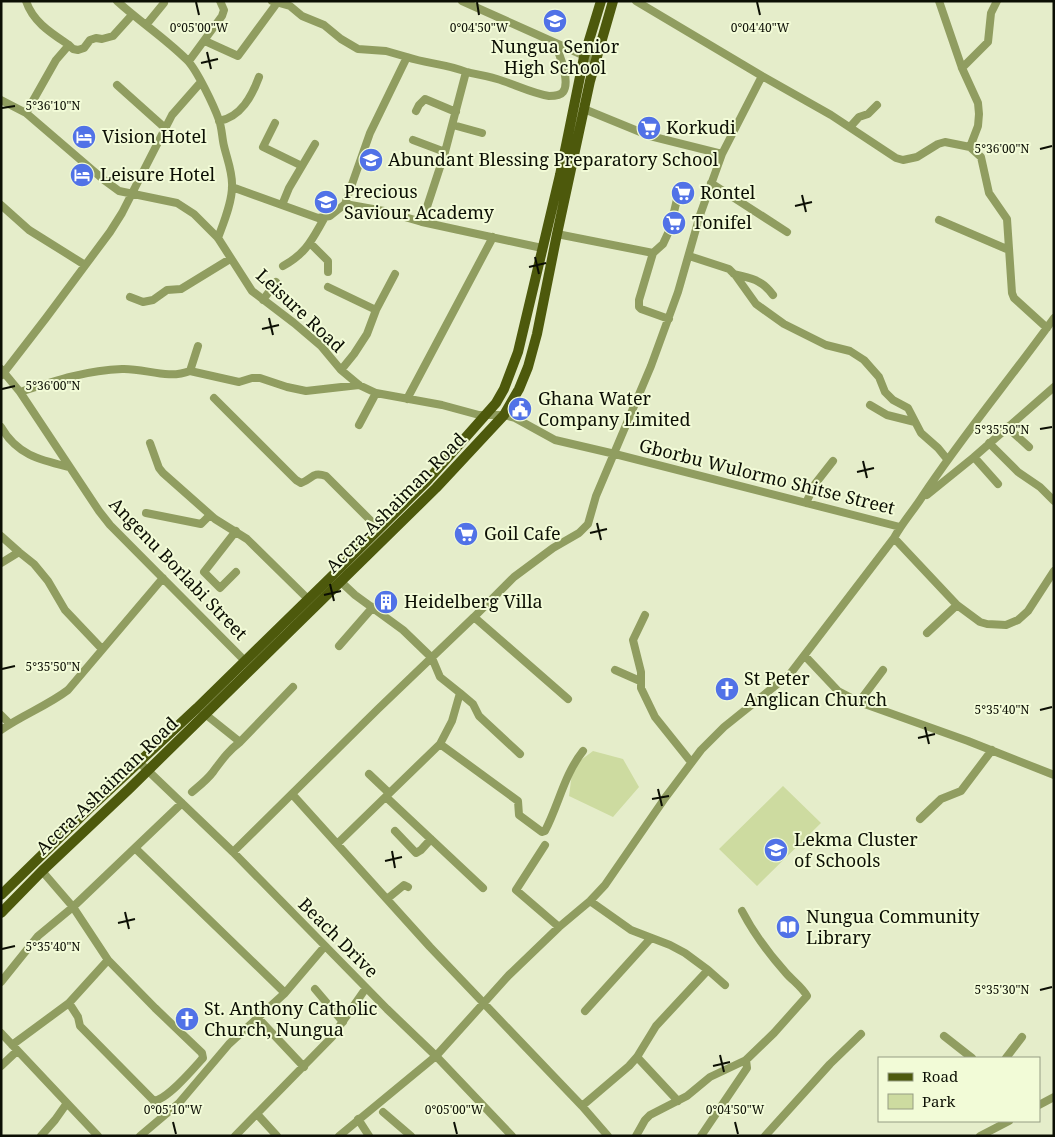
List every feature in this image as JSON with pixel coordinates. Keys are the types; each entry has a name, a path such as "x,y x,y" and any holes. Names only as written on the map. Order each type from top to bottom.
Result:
{"main road":[{"name":"Accra-Ashaiman Road","path":"1,895 245,661 427,481 485,416 504,389 518,352 560,175 584,57 601,1"},
{"name":"Accra-Ashaiman Road","path":"1,913 436,488 504,415 519,389 528,367 537,334 584,109 613,1"}],"street":[{"path":"26,1 35,18 49,32 73,49 78,50 84,48 90,40 110,37 132,15"},
{"path":"117,1 189,61 219,121 229,161 232,187 218,238"},
{"path":"189,61 222,16 224,10 220,1"},
{"path":"462,1 596,61"},
{"path":"636,1 903,160 917,157 938,144 945,142 970,147 981,157 989,193 1007,219 1014,298 1047,328"},
{"path":"939,1 962,68 978,103 978,126 970,147"},
{"path":"962,68 988,42 991,13 997,1"},
{"path":"205,41 238,56 275,2 290,6 302,16 324,25 341,39 358,49 386,51 424,63 495,78 540,94 556,96 562,94 565,81 563,65 555,43"},
{"path":"146,25 164,3"},
{"path":"26,114 56,60 69,45"},
{"path":"232,187 318,218 330,216 345,204 370,133 407,57"},
{"path":"422,222 445,152 466,72"},
{"path":"234,852 514,577 534,561 586,528 596,496 615,454 669,319 711,183 722,154 762,76"},
{"path":"219,121 228,119 248,101 260,77"},
{"path":"2,372 10,366 122,213 172,115 201,82"},
{"path":"116,85 165,128"},
{"path":"416,111 425,98 456,112"},
{"name":"Leisure Road","path":"1,100 26,114 119,191 177,203 194,214 218,238 252,291 321,346 341,370 359,385 376,393 442,405 485,416"},
{"path":"850,127 859,117 868,114 877,105"},
{"path":"584,109 650,136 722,154"},
{"path":"275,123 263,146 302,166"},
{"path":"452,125 482,133"},
{"path":"413,140 445,152"},
{"path":"282,204 315,144"},
{"path":"711,183 787,232"},
{"path":"669,319 645,310 639,307 638,304 654,253 663,244 670,229 678,195"},
{"path":"1,204 29,230 85,265"},
{"path":"345,204 384,211 422,222 542,248"},
{"path":"283,266 303,252 325,217"},
{"path":"939,220 1009,250"},
{"path":"557,234 654,253"},
{"path":"407,399 493,237"},
{"path":"310,243 328,261 328,272"},
{"path":"689,256 729,269 756,304 784,324 826,345 850,351 864,360 879,377 885,392 893,400 908,408 921,433 947,459"},
{"path":"130,297 143,302 154,300 167,290 180,289 230,259"},
{"path":"341,370 367,334 376,310 395,274"},
{"path":"734,274 755,279 767,287 773,295"},
{"path":"263,300 276,282"},
{"path":"328,287 376,310"},
{"path":"339,1136 436,1056 509,975 559,927 590,901 604,885 701,750 724,727 784,680 805,656 894,538 947,459 1025,359 1054,318"},
{"path":"190,371 198,346"},
{"path":"20,392 92,372 123,369 164,375 180,375 190,371 239,382 260,378 306,391 359,385"},
{"name":"Angenu Borlabi Street","path":"2,372 20,392 110,525 245,661"},
{"path":"920,501 1054,388"},
{"path":"359,425 376,393"},
{"path":"214,398 296,480 302,483 314,475 326,476 378,528"},
{"path":"870,405 888,415 915,422"},
{"name":"Gborbu Wulormo Shitse Street","path":"485,416 504,415 515,418 554,440 900,527"},
{"path":"1,427 9,440 20,451 69,467"},
{"path":"1007,427 1029,447"},
{"path":"150,443 159,468 163,473 210,515 247,539 308,599"},
{"path":"989,443 1018,472 1040,487 1054,501"},
{"path":"974,457 998,484"},
{"path":"806,503 815,484 833,461"},
{"path":"146,513 201,524 210,515"},
{"path":"236,531 204,572 220,588 236,572"},
{"path":"1,536 34,564 48,581 65,610 102,649"},
{"path":"894,538 957,605 980,622 987,624 1006,625 1013,623 1028,611 1054,571"},
{"path":"1,563 18,552"},
{"path":"1,730 55,700 68,690 163,578"},
{"path":"340,581 403,630 432,658 440,677 473,704 480,716 520,754"},
{"path":"927,633 957,605"},
{"path":"339,646 373,607"},
{"path":"645,614 633,640 640,672 641,688 655,717 691,762"},
{"path":"474,617 568,699"},
{"path":"805,656 838,691 859,702 992,750 1054,775"},
{"path":"615,670 640,681"},
{"path":"859,702 882,670"},
{"path":"192,792 212,773 230,749 240,742 293,687"},
{"path":"337,844 440,744 452,721 460,693"},
{"path":"205,714 240,742"},
{"path":"1,715 10,724"},
{"path":"440,744 518,801 519,815 542,832 545,831 552,819 566,779 576,760 583,752"},
{"path":"920,819 941,799 961,791 992,750"},
{"name":"Beach Drive","path":"140,763 234,852 366,988 436,1056 512,1136"},
{"path":"369,774 431,839 483,888"},
{"path":"292,794 430,947 582,1106 608,1136"},
{"path":"1,982 38,936 73,907 136,849 182,803"},
{"path":"395,831 416,853 431,839"},
{"path":"545,845 516,890 559,927"},
{"path":"136,849 285,993"},
{"path":"42,871 73,907 108,960 154,1008 203,1054 203,1058 170,1092 154,1102 80,1026 78,1017 70,1002"},
{"path":"387,899 400,887 404,885 408,887"},
{"path":"590,901 631,930 686,953 708,970 724,986"},
{"path":"636,1136 648,1117 678,1101 710,1077 746,1060 774,1033 807,996 760,941 742,911"},
{"path":"585,1011 651,938"},
{"path":"140,1136 179,1103 229,1044 285,993 325,946"},
{"path":"1,1066 14,1048 70,1002 108,960"},
{"path":"582,1106 621,1074 637,1057 656,1026 708,970"},
{"path":"235,1136 332,1037 366,988"},
{"path":"315,989 343,1022"},
{"path":"258,1018 304,1067"},
{"path":"1,1033 98,1136"},
{"path":"765,1136 830,1064 860,1034"},
{"path":"944,1036 971,1057"},
{"path":"1007,1057 1022,1037"},
{"path":"637,1057 678,1101"},
{"path":"701,1136 747,1068 746,1060"},
{"path":"1040,1105 1054,1097"},
{"path":"42,1136 67,1103"},
{"path":"383,1112 411,1136"},
{"path":"257,1114 277,1136"},
{"path":"358,1119 369,1136"},
{"path":"980,1136 1007,1122"}],"green space":[{"path":"593,751 623,759 639,787 613,817 569,796 573,766"},
{"path":"783,786 821,823 757,886 719,849"}],"place":[{"name":"Nungua Senior High School","path":"555,21"},
{"name":"Korkudi","path":"649,128"},
{"name":"Vision Hotel","path":"84,137"},
{"name":"Abundant Blessing Preparatory School","path":"371,160"},
{"name":"Leisure Hotel","path":"82,175"},
{"name":"Rontel","path":"683,193"},
{"name":"Precious Saviour Academy","path":"326,202"},
{"name":"Tonifel","path":"674,223"},
{"name":"Ghana Water Company Limited","path":"520,409"},
{"name":"Goil Cafe","path":"466,534"},
{"name":"Heidelberg Villa","path":"386,602"},
{"name":"St Peter Anglican Church","path":"727,689"},
{"name":"Lekma Cluster of Schools","path":"776,850"},
{"name":"Nungua Community Library","path":"788,927"},
{"name":"St. Anthony Catholic Church, Nungua","path":"187,1019"}]}
